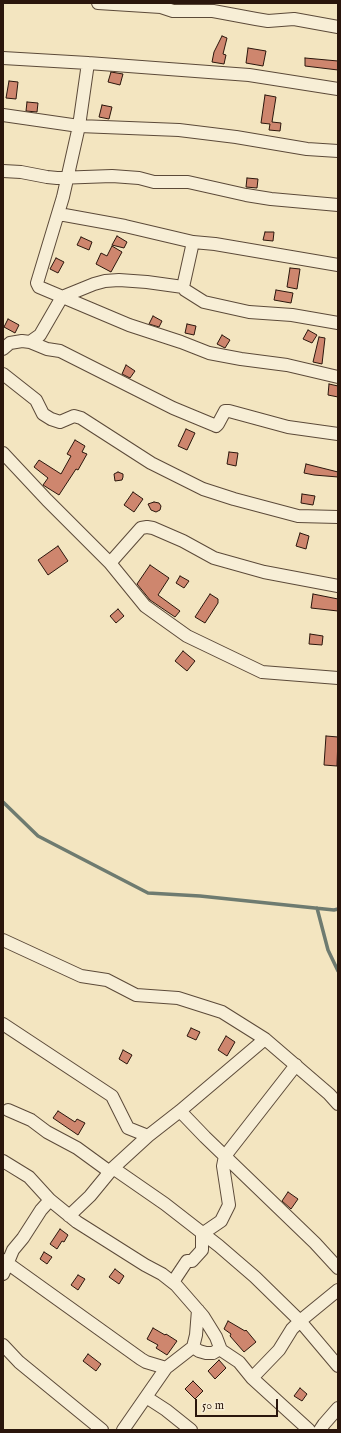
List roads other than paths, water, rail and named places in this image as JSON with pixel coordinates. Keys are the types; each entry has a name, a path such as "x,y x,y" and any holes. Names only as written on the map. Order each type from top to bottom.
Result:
{"street":[{"path":"98,3 161,7 173,11 213,11 268,20 294,19 338,27"},
{"path":"3,58 249,75 338,89"},
{"path":"88,63 78,126 67,178 59,214 37,283 39,287 130,325 209,353 287,365 338,377"},
{"path":"3,115 78,126 179,130 236,137 307,149 338,151"},
{"path":"4,172 21,172 47,177 67,178 112,176 139,178 154,182 188,182 270,199 338,205"},
{"path":"59,214 125,226 193,242 215,244 338,265"},
{"path":"183,287 183,281 193,242"},
{"path":"30,342 40,335 62,297 94,284 105,281 119,280 183,287 185,290 204,302 249,312 292,315 338,323"},
{"path":"3,349 10,343 22,341 30,342 46,349 60,351 166,404 216,426 225,411 228,411 288,427 338,434"},
{"path":"3,374 36,400 43,414 60,422 74,416 81,418 151,462 203,489 298,516 338,517"},
{"path":"3,453 47,500 110,563 145,606 187,636 262,672 338,678"},
{"path":"110,563 141,528 147,527 153,528 183,541 214,558 264,572 338,586"},
{"path":"3,940 81,976 107,980 136,994 178,998 222,1012 265,1039 329,1094 338,1104"},
{"path":"3,1024 112,1096 128,1128 148,1136"},
{"path":"69,1216 90,1196 112,1170 148,1136 265,1039"},
{"path":"202,1234 221,1221 229,1205 222,1166 225,1156 296,1065"},
{"path":"8,1110 31,1120 47,1132 77,1148 154,1196 219,1246 255,1277 300,1321 338,1366"},
{"path":"180,1111 205,1138 338,1268"},
{"path":"3,1161 29,1177 50,1200 69,1216 93,1233 162,1274 172,1282 198,1310 216,1337 221,1350 239,1362 252,1378 309,1430"},
{"path":"50,1200 41,1210 24,1238 4,1266 67,1305 141,1359 166,1368"},
{"path":"172,1282 187,1261 192,1261 202,1250 202,1234"},
{"path":"252,1378 279,1350 292,1329 338,1290"},
{"path":"123,1430 166,1368 193,1347 196,1335 198,1310"},
{"path":"3,1345 19,1362 102,1430"},
{"path":"193,1347 206,1353 213,1353 221,1350"},
{"path":"146,1397 166,1410 191,1430"},
{"path":"320,1430 338,1408"}],"waterway":[{"path":"3,802 38,836 148,893 200,896 334,910 338,909"},
{"path":"317,908 328,950 338,971"}]}
